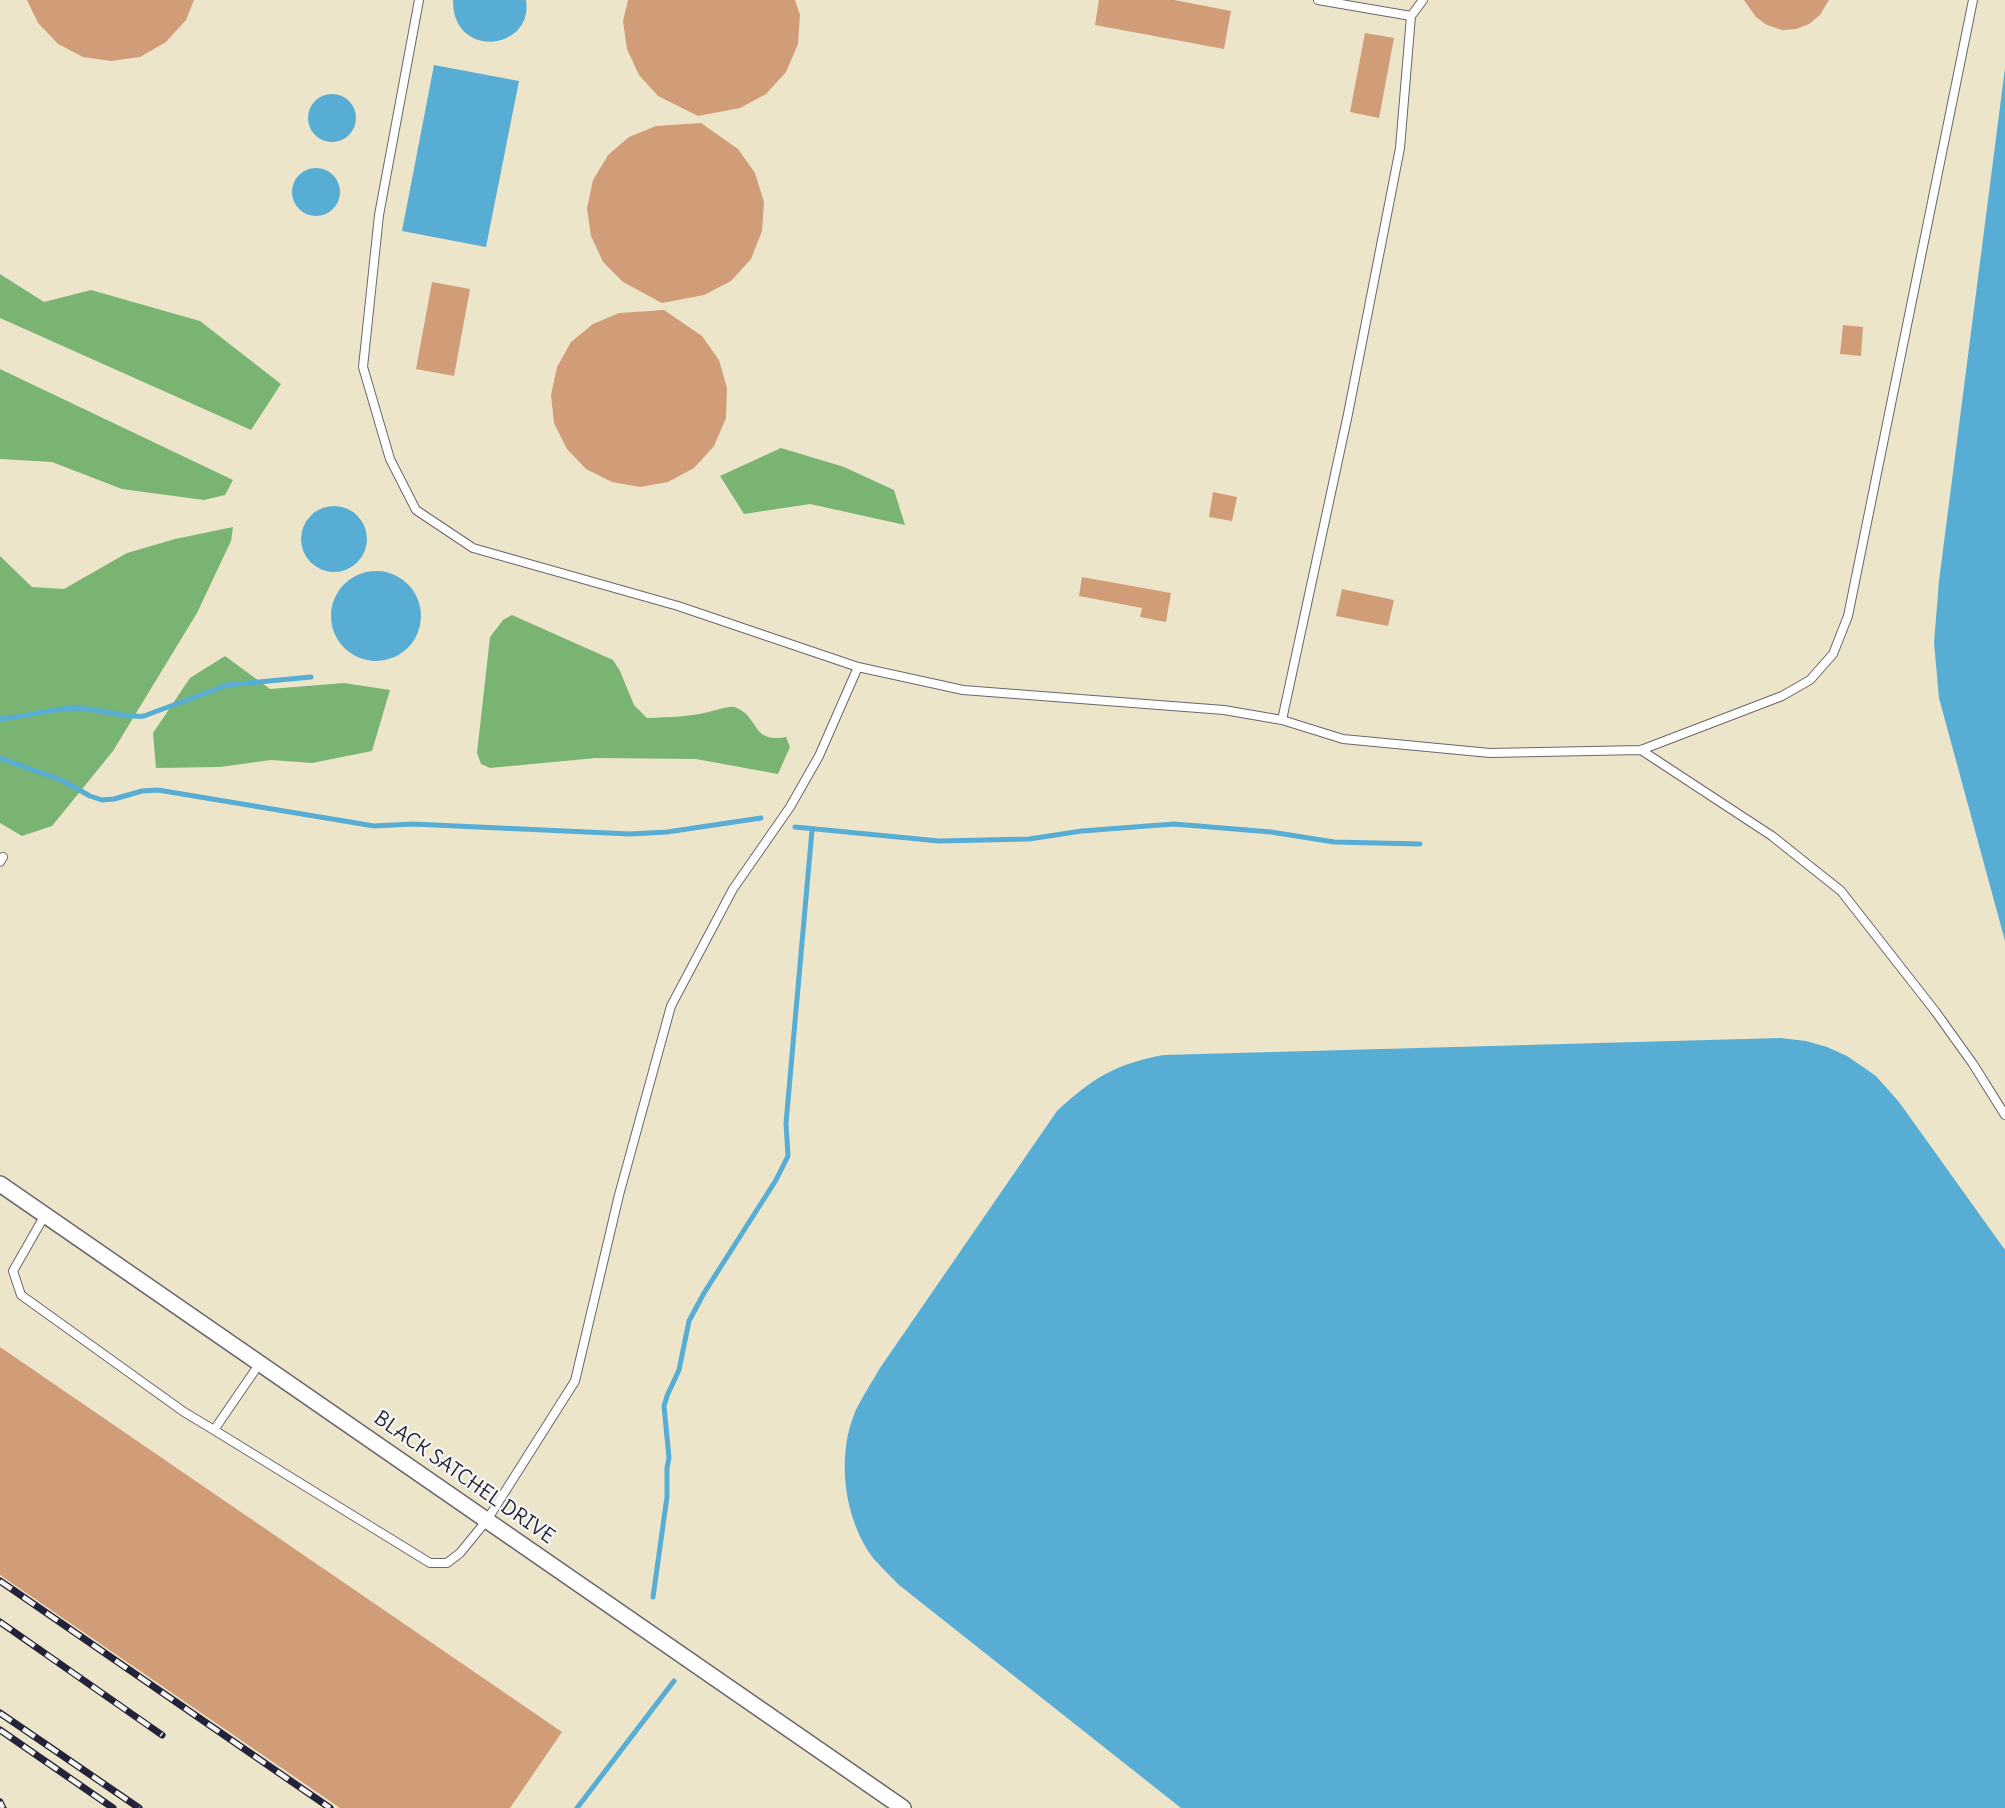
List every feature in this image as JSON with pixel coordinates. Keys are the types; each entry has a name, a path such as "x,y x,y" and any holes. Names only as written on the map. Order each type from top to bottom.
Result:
{"street":[{"name":"BLACK SATCHEL DRIVE","path":"0,1184 903,1808"}],"lane":[{"path":"419,0 379,215 363,368 390,459 416,510 473,548 678,606 858,667 963,690 1224,710 1282,720 1343,739 1490,753 1641,750 1782,696 1810,680 1833,654 1848,615 1973,0"},
{"path":"1318,0 1411,16"},
{"path":"1282,720 1348,414 1400,148 1411,16 1423,0"},
{"path":"45,1215 13,1271 21,1295 184,1412 430,1563 447,1563 460,1553 487,1520 575,1381 619,1195 671,1006 733,889 790,807 813,766 858,667"},
{"path":"1641,750 1772,836 1841,891 1935,1011 1973,1064 2005,1116"},
{"path":"214,1430 260,1362"}],"green space":[{"path":"0,274 44,302 91,290 200,321 281,384 251,430 0,318"},
{"path":"0,369 233,480 225,495 204,500 122,489 52,462 0,459"},
{"path":"781,448 844,467 894,490 905,525 810,504 744,514 720,476"},
{"path":"233,527 231,541 197,613 113,751 52,826 22,836 0,823 0,556 32,587 64,589 127,553 175,539"},
{"path":"512,615 613,660 634,705 647,718 691,715 734,707 748,716 766,736 786,737 790,747 778,774 696,759 596,758 490,768 481,764 477,753 490,637 503,620"},
{"path":"225,656 270,689 344,683 390,690 372,751 312,763 271,760 220,767 156,768 153,733 190,678"}],"water":[{"path":"453,0 526,0 525,17 518,30 506,38 492,42 478,40 465,32 456,19"},
{"path":"434,65 519,81 486,247 402,231"},
{"path":"2005,68 2005,941 1939,698 1934,643 1939,581"},
{"path":"332,94 349,101 356,118 349,135 332,142 315,135 308,118 315,101"},
{"path":"316,168 333,175 340,192 333,209 316,216 299,209 292,192 299,175"},
{"path":"334,506 347,509 357,516 364,526 367,539 364,552 357,562 347,569 334,572 321,569 311,562 304,552 301,539 304,526 311,516 321,509"},
{"path":"376,571 393,574 408,584 418,599 421,616 418,633 408,648 393,658 376,661 359,658 344,648 334,633 331,616 334,599 344,584 359,574"},
{"path":"1781,1038 1806,1041 1827,1047 1847,1056 1876,1076 1899,1102 2005,1250 2005,1808 1181,1808 899,1585 873,1558 863,1542 855,1525 846,1487 846,1448 855,1412 880,1368 1057,1111 1093,1081 1118,1068 1164,1055"}],"building":[{"path":"27,0 194,0 186,20 166,42 140,57 111,61 83,57 58,44 38,23"},
{"path":"628,0 795,0 800,15 798,44 786,72 766,94 740,108 698,116 658,96 639,75 627,49 623,21"},
{"path":"1099,0 1174,0 1231,11 1224,49 1095,25"},
{"path":"1744,0 1829,0 1820,15 1809,24 1796,29 1782,30 1767,25 1756,17"},
{"path":"1365,33 1394,38 1379,118 1350,112"},
{"path":"701,123 738,149 755,173 764,202 762,231 751,259 731,281 704,295 662,303 623,282 603,262 591,236 587,208 593,180 608,155 629,137 656,126"},
{"path":"432,282 470,289 454,376 416,369"},
{"path":"664,310 702,336 719,360 727,388 726,418 714,446 694,468 668,482 640,487 612,482 586,469 567,449 554,423 551,395 557,367 571,342 593,324 619,313"},
{"path":"1843,325 1863,327 1861,356 1840,354"},
{"path":"1213,492 1237,497 1232,521 1209,517"},
{"path":"1082,577 1171,593 1166,622 1140,617 1142,608 1079,596"},
{"path":"1342,589 1394,600 1388,626 1336,616"},
{"path":"0,1347 562,1732 510,1808 340,1808 0,1575"}],"waterway":[{"path":"0,719 74,708 126,716 144,716 227,685 311,677"},
{"path":"0,758 61,780 102,800 142,791 158,790 374,826 413,824 630,834 667,832 761,818"},
{"path":"795,827 939,841 1029,839 1082,831 1174,824 1271,832 1334,842 1420,844"},
{"path":"653,1597 667,1497 669,1458 664,1406 679,1370 689,1321 704,1293 776,1180 788,1156 786,1123 812,830"},
{"path":"577,1808 674,1681"}],"railway":[{"path":"0,1581 330,1808"},
{"path":"0,1622 162,1735"},
{"path":"0,1713 139,1808"},
{"path":"0,1730 113,1808"},
{"path":"0,1802 3,1808"}]}
